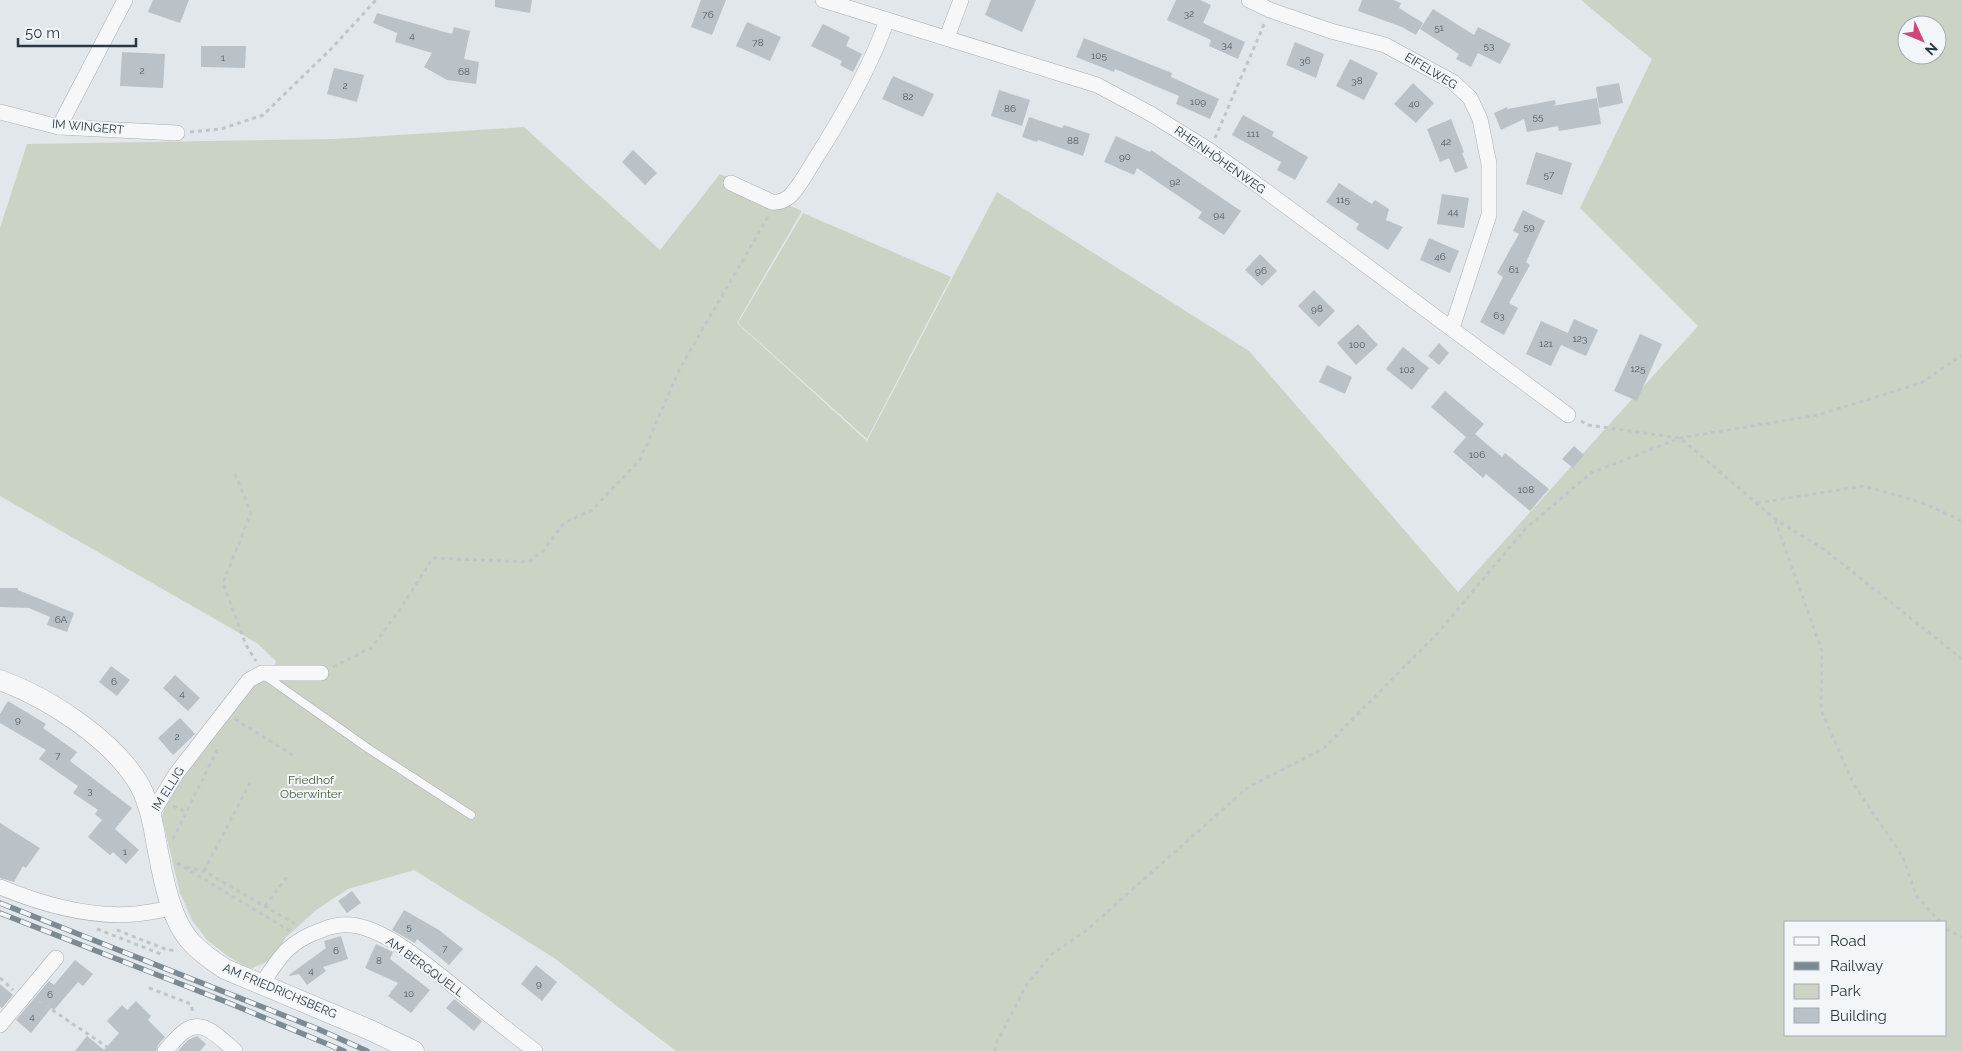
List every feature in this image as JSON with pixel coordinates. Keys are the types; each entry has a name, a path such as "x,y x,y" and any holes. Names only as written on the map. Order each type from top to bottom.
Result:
{"street":[{"path":"59,127 125,0"},
{"name":"RHEINHÖHENWEG","path":"822,0 1097,85 1151,114 1209,150 1568,415"},
{"path":"947,38 961,0"},
{"name":"EIFELWEG","path":"1249,0 1270,10 1331,31 1385,45 1453,82 1470,98 1480,119 1489,164 1489,214 1452,328"},
{"path":"731,184 776,202 790,196 820,152 874,54 887,20"},
{"name":"IM WINGERT","path":"0,112 59,127 177,133"},
{"path":"262,673 321,674"},
{"name":"IM ELLIG","path":"151,815 176,774 249,680 262,673"},
{"name":"IM ELLIG","path":"0,680 54,707 97,738 127,767 140,787 151,815"},
{"name":"AM FRIEDRICHSBERG","path":"151,815 164,881 173,908 190,942 225,969 414,1051"},
{"path":"0,887 64,908 103,914 134,914 173,908"},
{"name":"AM BERGQUELL","path":"262,984 279,958 292,944 310,934 331,926 350,925 370,929 424,964 536,1051"},
{"path":"0,1025 56,958"},
{"path":"165,1051 191,1028 207,1028 236,1051"}],"lane":[{"path":"262,673 369,749 471,815"}],"path":[{"path":"177,133 221,129 262,115 331,49 376,0"},
{"path":"1209,150 1270,10"},
{"path":"321,674 371,648 399,611 433,558 529,562 543,551 564,523 592,510 640,460 680,368 776,202"},
{"path":"995,1051 995,1046 1027,984 1052,954 1087,930 1247,788 1324,748 1436,635 1526,528 1591,473 1680,438 1818,415 1921,383 1962,355"},
{"path":"1568,415 1588,425 1680,438 1774,519 1825,550 1962,659"},
{"path":"235,474 251,513 223,583 246,645 262,673"},
{"path":"1756,503 1864,486 1924,503 1962,521"},
{"path":"1774,519 1822,651 1820,710 1854,785 1903,856 1916,895 1939,921"},
{"path":"229,725 233,717 294,756"},
{"path":"172,841 221,741"},
{"path":"204,871 251,781"},
{"path":"170,804 186,812"},
{"path":"174,856 175,862 292,932"},
{"path":"183,866 204,871 298,926"},
{"path":"265,906 287,877"},
{"path":"90,927 162,954"},
{"path":"111,927 165,949 206,956"},
{"path":"1947,930 1962,937"},
{"path":"150,988 190,1004 191,1028"},
{"path":"27,993 112,1051"}],"green space":[{"name":"Friedhof Oberwinter","path":"1581,0 1962,0 1962,1051 676,1051 554,958 414,870 348,889 316,910 286,937 272,960 250,969 229,957 207,940 192,920 180,893 162,817 166,802 173,790 255,682 271,681 276,661 257,643 0,496 0,228 27,144 335,139 524,127 660,250 720,174 802,211 737,323 867,441 997,192 1249,351 1458,592 1698,326 1580,208 1652,59"},
{"path":"803,213 951,277 867,439 738,323"}],"building":[{"path":"153,0 189,0 180,23 148,12"},
{"path":"495,0 532,0 530,13 495,7"},
{"path":"701,0 726,0 712,35 691,27"},
{"path":"991,0 1036,0 1022,32 985,15"},
{"path":"1176,0 1200,0 1211,5 1203,23 1245,42 1238,59 1209,46 1211,40 1167,20"},
{"path":"1362,0 1393,0 1401,3 1399,8 1423,23 1416,35 1402,27 1358,11"},
{"path":"1433,9 1474,35 1478,27 1511,44 1500,64 1478,53 1471,67 1456,59 1459,54 1420,29"},
{"path":"377,13 452,34 454,27 470,31 464,59 479,62 476,84 447,80 424,67 432,53 395,42 397,33 373,23"},
{"path":"747,22 781,37 770,61 736,46"},
{"path":"823,24 850,37 846,46 862,54 853,72 840,65 842,61 811,46"},
{"path":"1084,38 1172,73 1171,77 1219,99 1210,119 1176,104 1179,96 1115,69 1114,72 1076,57"},
{"path":"1295,42 1324,54 1316,78 1286,65"},
{"path":"201,46 246,46 245,68 201,67"},
{"path":"122,52 165,54 163,88 120,86"},
{"path":"1350,59 1378,73 1364,100 1336,86"},
{"path":"334,68 364,75 357,102 327,94"},
{"path":"893,76 934,94 923,117 882,99"},
{"path":"1413,83 1434,103 1416,123 1394,104"},
{"path":"1619,83 1623,103 1599,108 1596,87"},
{"path":"999,90 1030,100 1022,126 991,116"},
{"path":"1597,98 1601,124 1559,131 1558,126 1527,132 1524,119 1501,130 1494,113 1507,107 1508,109 1555,100 1556,104 1553,106"},
{"path":"1243,115 1274,132 1272,136 1308,157 1295,180 1277,170 1281,162 1232,135"},
{"path":"1029,117 1062,128 1064,125 1090,134 1083,156 1038,140 1037,142 1022,137"},
{"path":"1451,119 1468,168 1455,173 1449,158 1440,162 1427,129"},
{"path":"1116,136 1150,152 1151,150 1241,211 1224,235 1198,218 1202,212 1137,168 1134,175 1104,162"},
{"path":"633,150 657,173 645,185 622,162"},
{"path":"1536,152 1572,163 1562,195 1526,184"},
{"path":"1339,183 1372,204 1375,200 1389,209 1386,220 1403,227 1388,250 1356,229 1359,224 1326,202"},
{"path":"1442,194 1469,198 1464,228 1437,224"},
{"path":"1523,210 1545,221 1526,262 1530,265 1509,303 1518,308 1504,335 1480,322 1503,277 1497,273 1519,234 1513,231"},
{"path":"1429,238 1459,251 1450,273 1420,260"},
{"path":"1260,254 1277,271 1262,286 1245,270"},
{"path":"1314,290 1335,311 1319,327 1298,306"},
{"path":"1574,319 1598,330 1586,356 1561,345 1551,366 1526,354 1541,321 1568,333"},
{"path":"1358,324 1378,345 1356,365 1337,343"},
{"path":"1640,334 1662,344 1637,401 1614,391"},
{"path":"1439,343 1449,353 1439,365 1428,356"},
{"path":"1403,347 1429,368 1412,390 1386,369"},
{"path":"1327,365 1352,377 1345,394 1319,382"},
{"path":"1445,391 1484,424 1475,434 1502,457 1505,453 1549,489 1530,511 1486,474 1483,478 1453,452 1466,437 1431,407"},
{"path":"1574,446 1584,455 1573,468 1562,459"},
{"path":"0,588 18,588 18,590 74,613 67,632 47,625 50,617 29,608 0,607"},
{"path":"111,666 130,680 117,696 99,682"},
{"path":"175,675 200,698 188,711 163,688"},
{"path":"8,701 46,724 43,728 77,752 70,761 132,808 115,829 139,850 126,864 113,852 110,855 88,837 102,820 95,814 98,810 73,793 78,786 39,759 46,750 0,723 0,714"},
{"path":"180,718 195,734 173,755 158,738"},
{"path":"0,823 40,848 26,868 23,866 14,882 0,878"},
{"path":"352,891 361,903 347,913 338,901"},
{"path":"404,910 439,930 463,949 449,965 417,939 415,943 392,930"},
{"path":"341,936 348,959 323,967 326,971 307,985 299,974 289,975 326,948 324,941"},
{"path":"376,944 393,952 390,959 430,990 411,1013 388,996 398,983 365,968"},
{"path":"75,960 93,974 83,986 78,982 54,1010 51,1008 31,1033 16,1020 49,981 54,985"},
{"path":"536,965 557,982 542,1001 521,984"},
{"path":"0,984 13,995 2,1008 0,1007"},
{"path":"454,999 482,1021 474,1031 446,1008"},
{"path":"136,1001 151,1016 148,1020 165,1037 158,1045 156,1051 75,1051 87,1036 104,1050 119,1033 107,1021 122,1005 127,1010"},
{"path":"197,1036 206,1044 200,1051 178,1051 188,1040"}],"railway":[{"path":"0,903 318,1029 367,1051"},
{"path":"0,913 229,1003 344,1051"}]}
